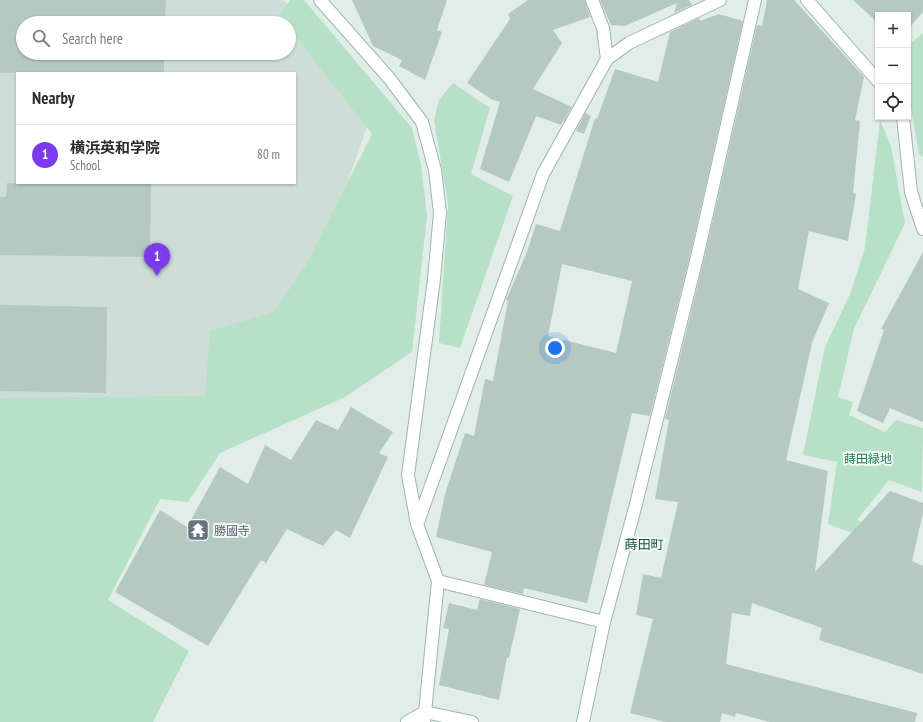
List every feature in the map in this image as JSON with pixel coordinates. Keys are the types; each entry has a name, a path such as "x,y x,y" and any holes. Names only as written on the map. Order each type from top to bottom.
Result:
{"street":[{"path":"320,0 389,78 422,122 435,170 440,213 434,279 408,475 417,524 438,581 425,717"},
{"path":"592,0 603,28 607,59"},
{"path":"417,524 543,174 607,59 629,43 720,0"},
{"path":"583,722 604,622 635,508 701,240 756,0"},
{"path":"807,0 875,78"},
{"path":"904,120 911,192 923,229"},
{"path":"438,581 604,622"},
{"path":"407,722 425,717 472,722"}],"shaded area":[{"path":"0,0 283,0 376,102 281,369 195,407 0,407"}],"green space":[{"path":"290,0 304,0 412,128 421,164 427,216 412,352 345,397 220,453 188,502 160,499 108,600 189,651 153,722 0,722 0,398 205,396 210,331 274,312 306,265 372,134 296,37 296,16 280,15"},
{"path":"923,33 923,157 919,154 911,107 911,43"},
{"path":"453,83 490,108 471,174 513,196 460,348 439,343 448,204 434,120 439,100"},
{"name":"蒔田緑地","path":"880,120 891,146 905,223 854,329 838,397 853,402 849,415 885,432 896,420 923,428 922,492 889,480 857,520 884,536 883,544 828,524 837,462 803,455 825,347 850,294 865,248"}],"building":[{"path":"0,0 166,0 165,16 16,16 16,60 164,60 164,72 0,73"},
{"path":"352,0 447,0 437,30 442,32 425,80 399,66 402,60 373,46"},
{"path":"528,0 585,0 590,17 553,30 562,43 533,89 572,107 561,125 536,116 509,182 480,169 500,102 491,99 467,83 510,19 508,14"},
{"path":"600,0 689,0 692,5 674,13 677,3 625,26 611,25"},
{"path":"767,0 794,0 864,77 855,120 860,121 853,193 856,194 848,241 809,231 798,289 829,303 812,343 786,460 828,471 815,572 890,491 923,503 923,513 912,561 923,566 923,674 819,640 822,628 752,603 750,616 732,613 726,664 917,713 915,722 770,722 736,713 735,717 722,713 720,722 665,722 630,713 653,619 636,615 643,574 661,578 678,502 655,499 669,420 665,419 705,255 757,25 762,26"},
{"path":"853,0 923,0 923,12 911,26 911,12 875,12 875,20"},
{"path":"719,14 743,21 691,251 650,416 632,413 587,603 524,588 523,594 484,585 492,552 436,537 445,494 465,433 474,436 485,379 493,381 508,301 506,300 527,252 536,224 560,231 595,118 597,119 615,69 658,82 670,32 699,18 700,21","holes":["562,264 632,281 616,353 548,336"]},
{"path":"585,113 591,116 584,134 576,131"},
{"path":"7,183 151,184 150,257 0,255 0,197 6,197"},
{"path":"923,252 923,422 890,408 883,423 857,411 884,330 881,329"},
{"path":"0,305 107,307 106,393 0,391"},
{"path":"351,407 393,432 379,453 388,457 350,538 336,530 323,546 287,529 266,563 261,560 208,646 115,592 160,510 187,527 220,467 248,484 265,445 291,460 316,420 338,430"},
{"path":"480,599 520,609 509,658 507,658 499,700 439,685 449,629 443,628 449,603 477,610"}],"place":[{"name":"横浜英和学院","path":"157,276"},
{"name":"勝國寺","path":"198,530"}],"district":[{"name":"蒔田町","path":"644,544"}]}
